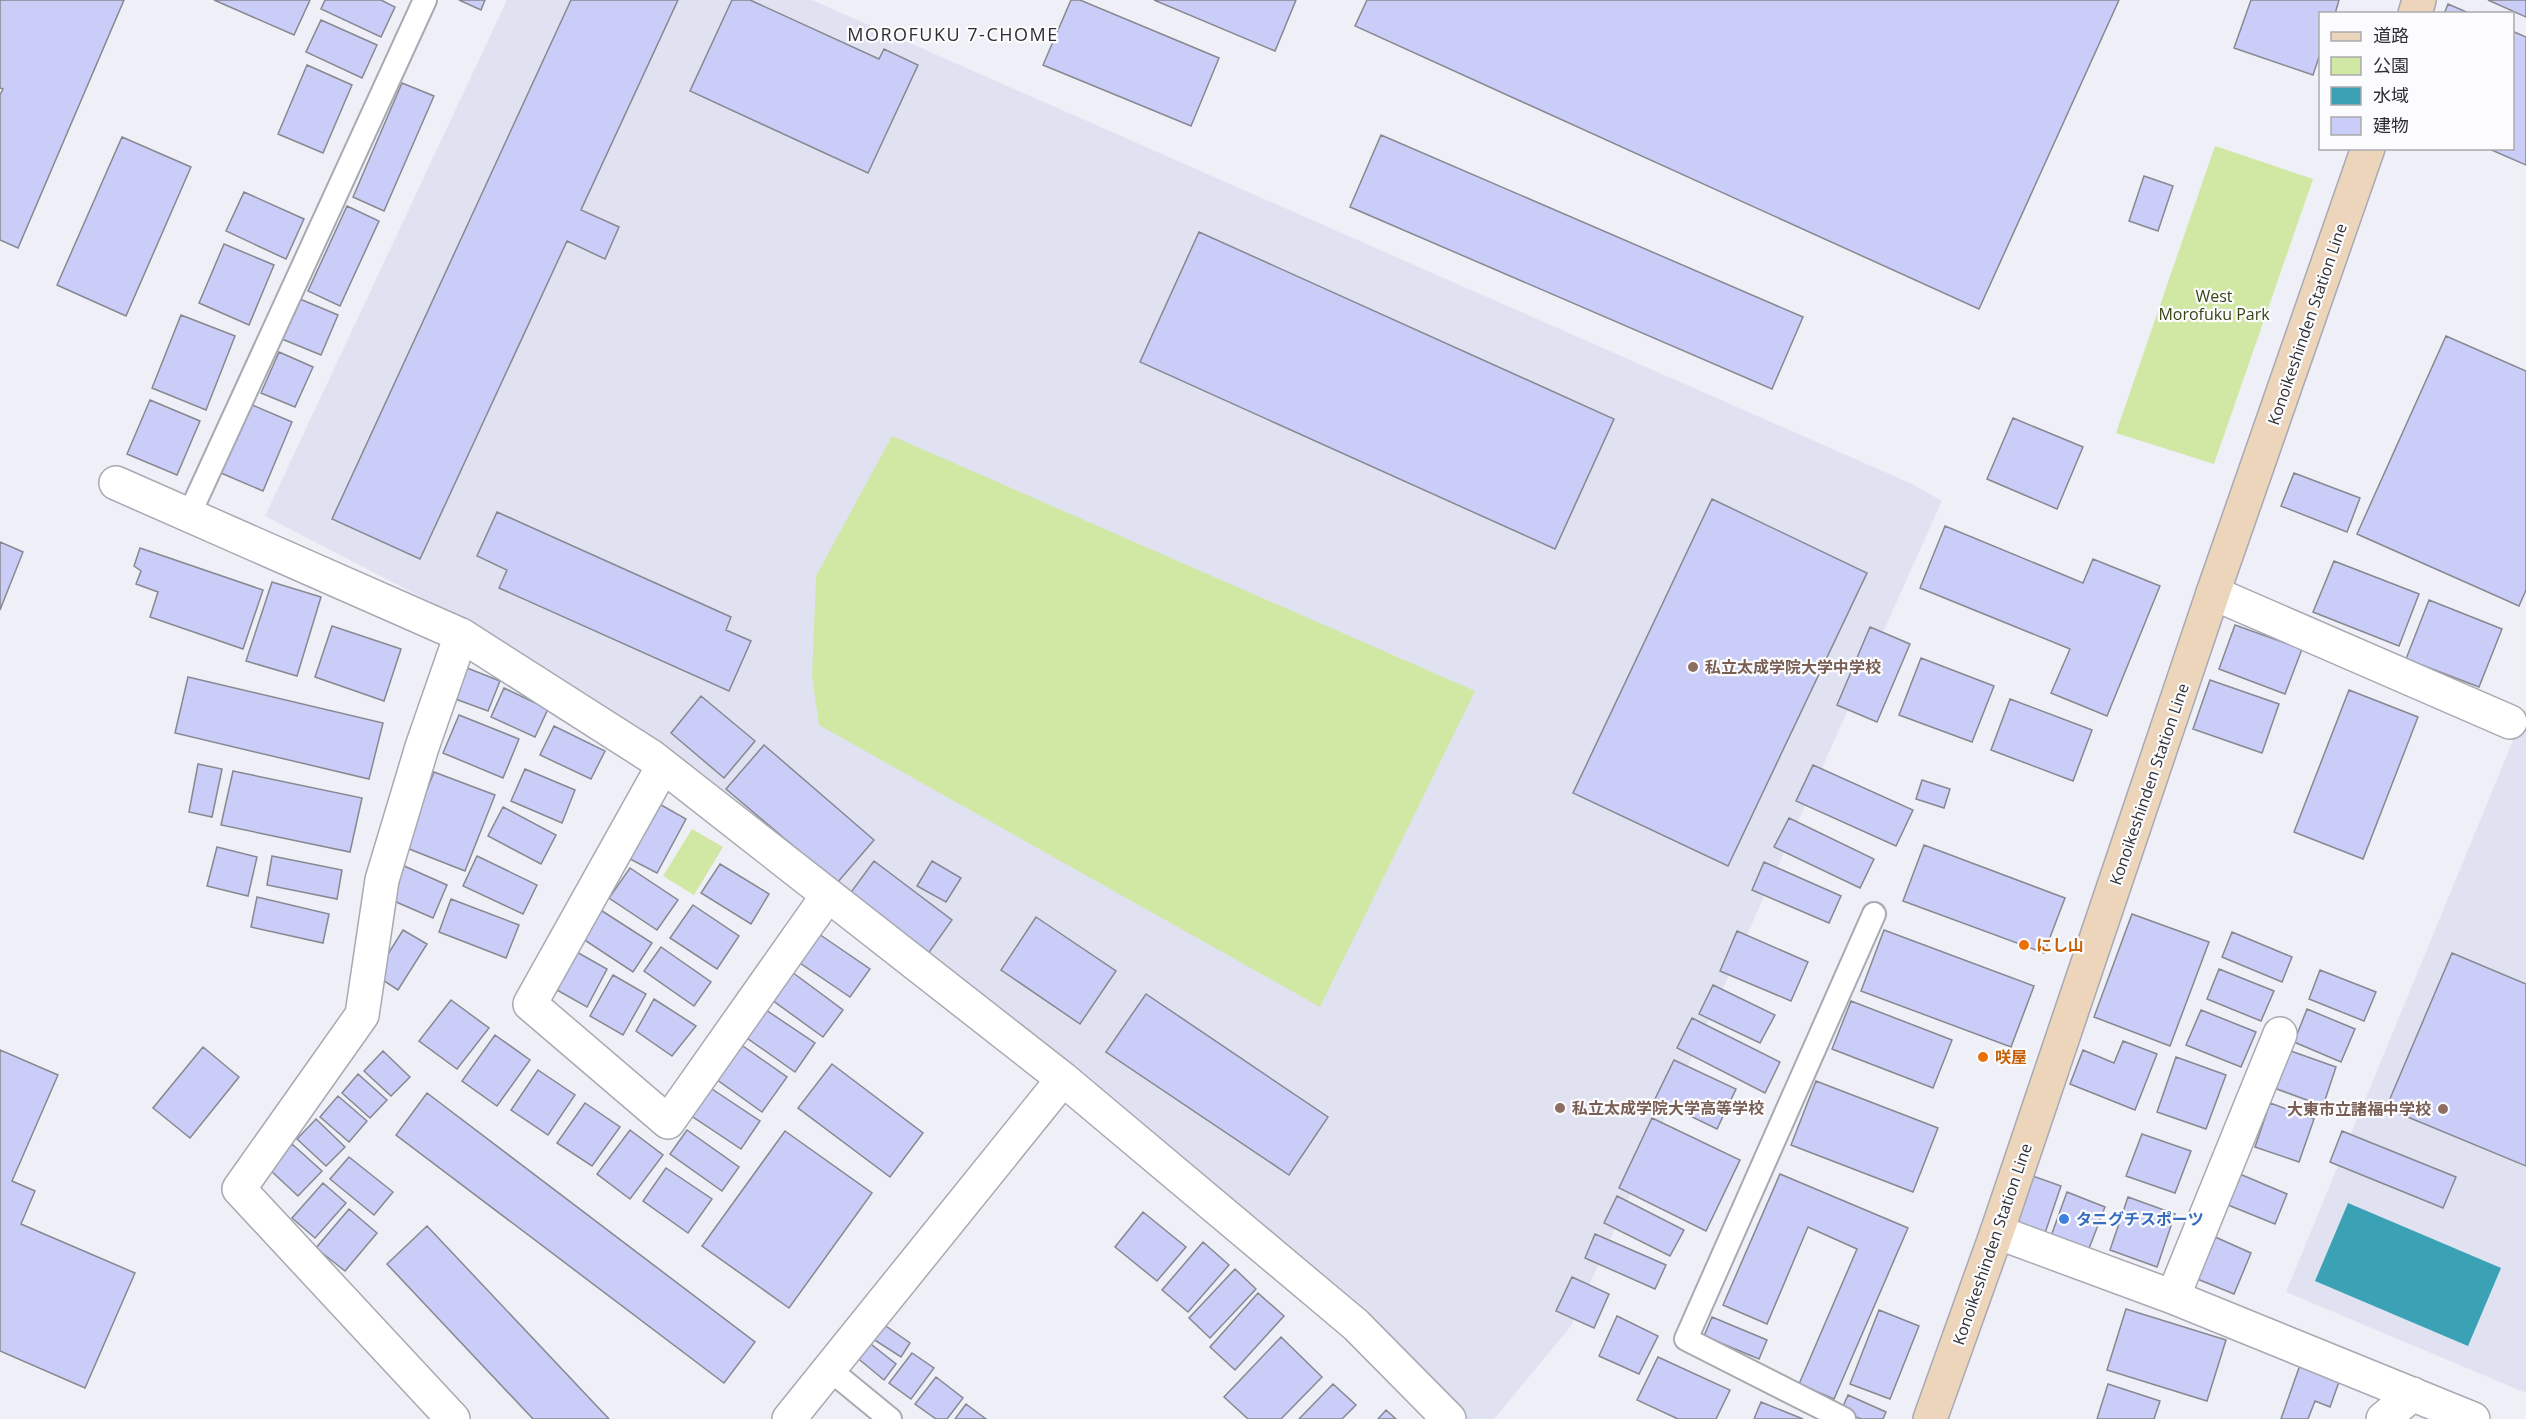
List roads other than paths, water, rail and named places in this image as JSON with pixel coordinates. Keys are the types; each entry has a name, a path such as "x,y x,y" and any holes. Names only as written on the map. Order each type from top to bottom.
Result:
{"main road":[{"name":"Konoikeshinden Station Line","path":"1930,1419 1997,1232 2213,593 2367,150"}],"street":[{"path":"116,483 461,635 663,766 1063,1079 1356,1325 1449,1419"},
{"path":"2213,593 2510,722"},
{"path":"453,1419 239,1190 362,1014 382,880 422,747 461,635"},
{"path":"663,766 530,1004 668,1122 828,895"},
{"path":"2173,1297 2280,1034"},
{"path":"789,1419 1063,1079"},
{"path":"1997,1232 2173,1297 2473,1419"},
{"path":"2383,1419 2413,1394"}],"lane":[{"path":"189,515 424,0"},
{"path":"1844,1419 1686,1338 1874,914"},
{"path":"829,1369 890,1419"}],"water":[{"path":"2348,1203 2501,1268 2468,1346 2315,1281"}],"place":[{"name":"私立太成学院大学中学校","path":"1693,667"},
{"name":"にし山","path":"2024,945"},
{"name":"咲屋","path":"1983,1057"},
{"name":"私立太成学院大学高等学校","path":"1560,1108"},
{"name":"大東市立諸福中学校","path":"2443,1109"},
{"name":"タニグチスポーツ","path":"2064,1219"}],"district":[{"name":"MOROFUKU 7-CHOME","path":"953,35"}],"park label":[{"name":"West Morofuku Park","path":"2214,305"}]}
